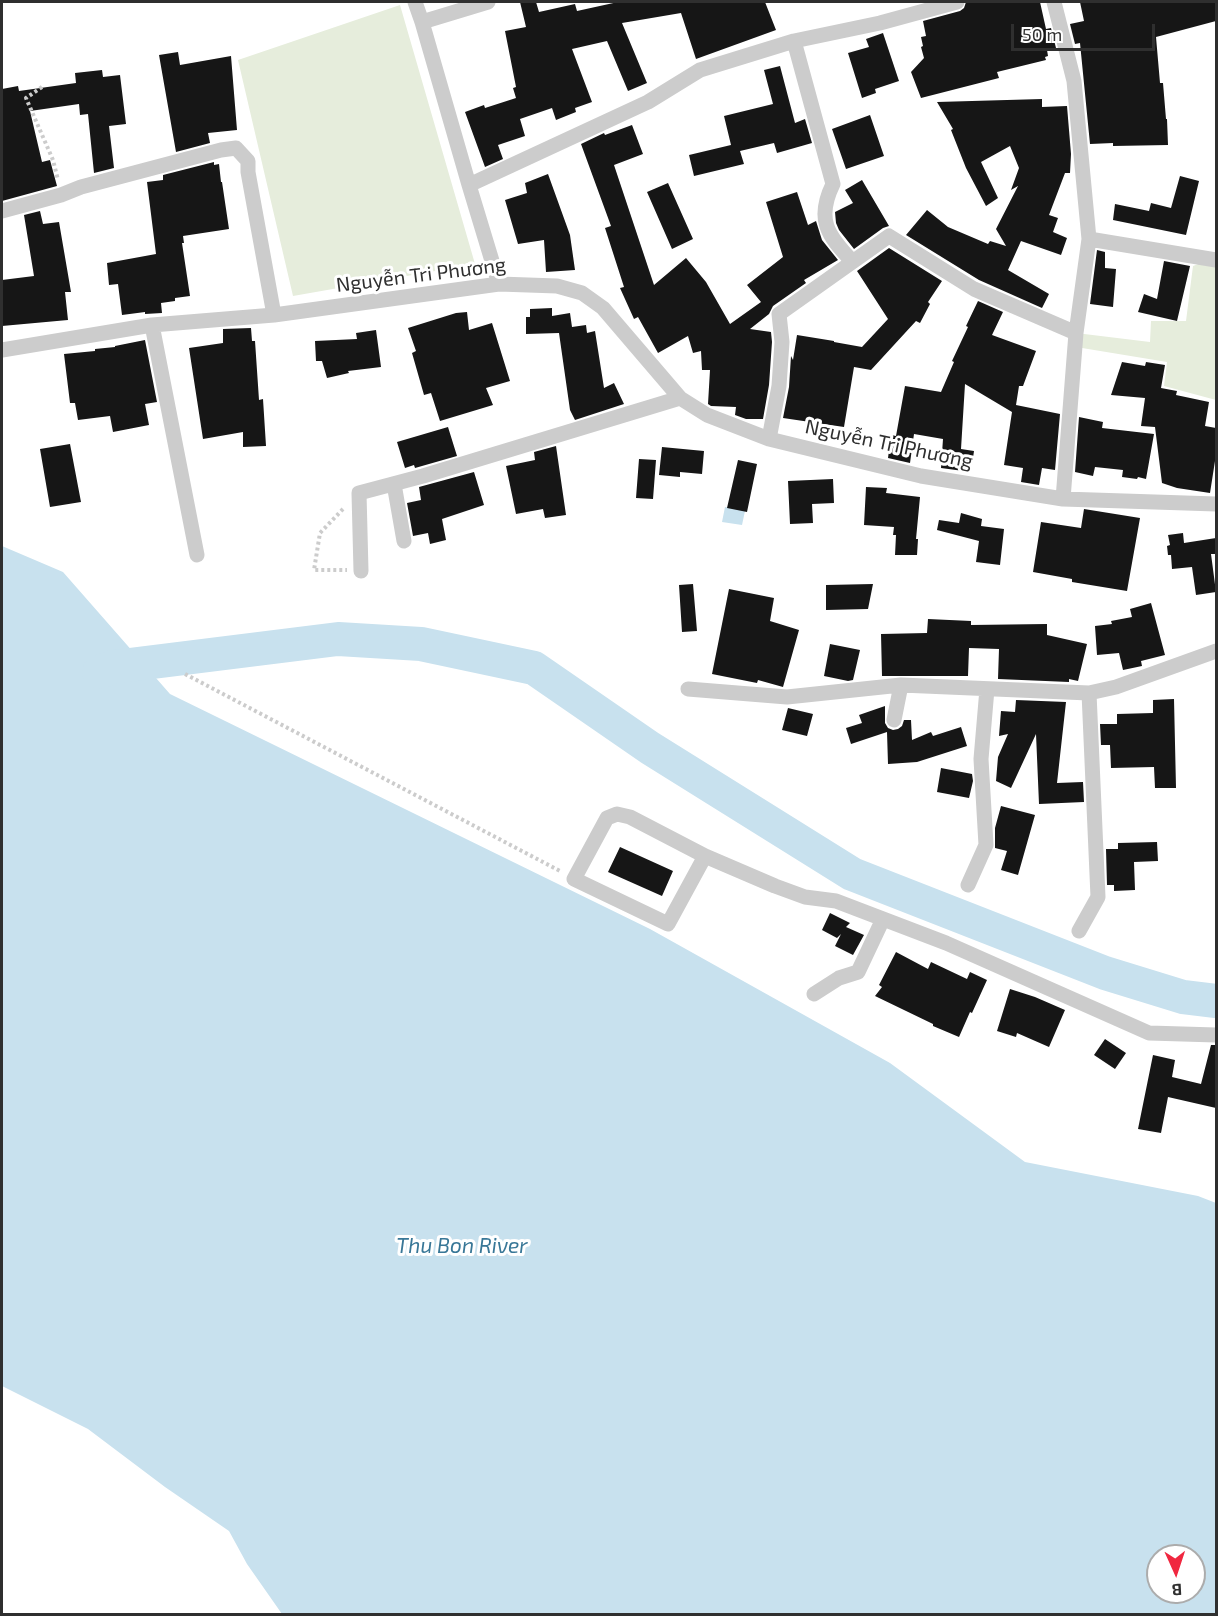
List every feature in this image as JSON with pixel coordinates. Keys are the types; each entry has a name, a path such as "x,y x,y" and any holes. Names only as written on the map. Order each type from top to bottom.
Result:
{"street":[{"path":"415,2 423,22 499,284"},
{"path":"423,22 488,2"},
{"path":"469,185 648,102 700,70 794,41 880,23 957,2"},
{"path":"1054,2 1074,81 1089,239 1076,333 1063,499"},
{"path":"794,41 833,184 825,208 825,224 835,244 852,261"},
{"path":"2,211 61,195 81,187 236,148 248,161 248,172 274,315"},
{"path":"769,439 778,386 782,342 779,314 889,236 974,290 1076,333"},
{"path":"1089,239 1216,260"},
{"name":"Nguyễn Tri Phương","path":"2,350 152,325 274,315 499,284 557,286 582,293 603,308 680,398 707,415 769,439 921,476 1063,499 1216,504"},
{"path":"152,325 197,555"},
{"path":"361,570 359,493 423,476 680,398"},
{"path":"394,484 404,541"},
{"path":"688,689 787,697 901,685 1089,693 1116,687 1216,651"},
{"path":"894,720 901,685"},
{"path":"968,885 986,845 981,759 987,689"},
{"path":"1079,931 1098,897 1089,693"},
{"path":"705,855 668,924 574,879 607,818 617,814 630,817 705,855 775,886 805,897 836,902 946,943 1149,1033 1216,1035"},
{"path":"814,994 839,978 858,972 883,919"}],"path":[{"path":"42,87 26,98 53,160 61,195"},
{"path":"359,493 320,533 314,570 361,570"},
{"path":"185,674 574,879"}],"green space":[{"path":"400,5 475,264 293,296 238,60"},
{"path":"1212,259 1216,262 1216,400 1164,386 1167,362 1082,348 1076,333 1150,342 1151,321 1186,321 1193,266"}],"water":[{"path":"725,507 745,511 742,525 722,522"},
{"name":"Thu Bon River","path":"2,546 63,572 170,694 650,929 890,1063 1025,1162 1198,1196 1216,1203 1216,1614 282,1614 247,1564 229,1531 165,1487 88,1429 2,1386"}],"building":[{"path":"520,2 536,2 539,12 575,4 577,11 618,2 765,2 776,30 696,59 681,13 622,23 647,83 628,91 607,41 572,49 592,102 575,108 576,112 556,120 552,108 520,119 525,136 498,145 503,159 485,167 465,112 516,98 505,31 526,27"},
{"path":"966,2 1040,2 1046,29 1051,28 1056,48 1047,50 1046,60 997,72 999,78 921,98 911,72 924,58 921,47 923,46 921,37 926,36 923,21 960,11"},
{"path":"1080,2 1216,2 1216,21 1156,37 1160,83 1163,83 1167,119 1168,145 1090,144 1080,43 1075,44 1070,24 1084,21"},
{"path":"883,33 899,81 875,89 876,93 862,98 848,53 869,47 866,39"},
{"path":"178,52 180,65 231,56 237,130 208,133 210,143 176,152 159,55"},
{"path":"780,66 795,123 805,119 812,143 777,153 774,143 740,151 744,164 694,176 689,155 731,145 724,116 773,104 764,70"},
{"path":"102,70 103,77 120,75 126,124 109,126 114,168 94,173 88,114 80,115 79,104 30,111 42,162 50,160 57,186 2,201 2,89 18,86 19,91 76,83 75,73"},
{"path":"1042,99 1042,107 1067,106 1071,154 1070,173 1065,173 1049,215 1058,218 1053,232 1067,238 1061,255 1021,241 1008,270 1049,294 1042,308 979,280 906,235 927,210 948,227 988,244 990,241 1006,246 996,229 1018,186 1011,190 1019,168 1010,146 981,162 998,198 986,206 966,168 951,130 953,129 937,102"},
{"path":"870,115 884,156 846,169 832,129"},
{"path":"632,125 643,154 614,165 654,285 686,258 706,282 730,324 761,302 747,285 783,257 766,202 797,192 808,225 816,221 822,240 838,260 804,280 806,283 773,306 769,314 750,329 771,332 769,385 763,419 746,419 735,415 736,407 708,404 710,370 702,370 701,351 693,353 688,336 658,353 638,317 634,319 620,288 624,287 605,228 611,226 581,144 604,133 605,135"},
{"path":"214,162 214,165 219,164 229,229 183,236 184,243 182,243 190,296 161,303 162,313 145,314 145,312 122,315 118,284 109,285 107,263 156,254 147,182 163,180 163,175"},
{"path":"548,174 570,235 575,270 546,272 544,240 518,244 505,200 527,193 525,183"},
{"path":"1180,176 1199,181 1186,235 1113,220 1115,204 1149,211 1151,203 1171,208"},
{"path":"862,180 889,226 854,249 839,230 835,212 853,203 845,190"},
{"path":"668,183 693,239 672,249 647,192"},
{"path":"40,211 43,224 59,222 71,292 65,292 68,320 2,326 2,280 34,276 24,215"},
{"path":"889,248 942,281 928,302 930,304 920,323 916,321 871,370 854,367 844,427 783,418 789,387 791,356 793,360 797,335 862,347 888,319 857,271"},
{"path":"1097,250 1105,252 1105,268 1116,269 1113,307 1090,304"},
{"path":"1164,261 1190,266 1177,321 1138,312 1144,294 1157,299"},
{"path":"978,301 1003,312 992,335 1036,351 1023,386 1019,386 1016,405 1060,414 1055,470 1042,468 1039,485 1021,482 1023,468 1004,465 1012,412 965,384 961,449 974,451 971,472 941,468 943,439 914,434 910,463 888,458 891,435 896,436 905,386 941,392"},
{"path":"552,308 552,316 570,313 572,327 586,325 587,333 595,331 604,388 614,383 624,404 575,420 570,410 559,333 526,334 526,317 530,317 530,309"},
{"path":"467,312 469,330 492,323 510,381 486,388 493,405 440,421 431,393 424,395 412,353 416,351 408,328 456,313"},
{"path":"251,328 252,341 255,341 259,400 263,399 266,446 243,447 243,432 203,439 189,348 223,343 223,329"},
{"path":"376,330 381,367 348,371 349,373 327,378 322,361 316,361 315,341 357,339 356,333"},
{"path":"145,340 157,402 145,404 149,425 113,432 110,416 78,420 75,403 70,403 64,354 95,351 95,349"},
{"path":"1122,362 1145,366 1146,362 1165,365 1161,388 1177,391 1176,395 1209,402 1205,426 1216,428 1216,461 1210,493 1177,488 1162,483 1155,427 1141,426 1145,398 1111,395"},
{"path":"1079,417 1103,422 1102,428 1154,434 1146,479 1122,477 1123,470 1095,467 1093,476 1075,472"},
{"path":"448,427 457,456 415,468 414,465 405,468 397,442"},
{"path":"70,444 81,502 50,507 40,449"},
{"path":"556,446 566,515 545,518 543,509 516,514 506,466 535,460 534,452"},
{"path":"662,447 704,451 702,474 680,472 680,477 659,475"},
{"path":"639,459 656,460 653,499 636,498"},
{"path":"738,460 757,464 747,512 727,508"},
{"path":"474,472 484,505 442,519 446,540 430,544 428,533 413,536 407,503 421,500 419,487"},
{"path":"833,479 834,503 812,504 813,523 790,524 788,481"},
{"path":"866,487 887,488 886,493 920,497 916,539 918,539 917,555 895,555 894,527 864,525"},
{"path":"1084,509 1140,518 1127,591 1072,582 1072,579 1033,572 1041,522 1081,528"},
{"path":"961,513 982,519 981,526 1004,529 1000,565 976,562 979,541 937,530 939,520 959,523"},
{"path":"1183,533 1184,543 1216,538 1216,554 1211,554 1216,592 1196,595 1192,567 1172,569 1171,555 1168,555 1167,546 1170,545 1168,535"},
{"path":"693,584 697,631 682,632 679,585"},
{"path":"873,584 868,609 826,610 826,585"},
{"path":"729,589 774,598 770,621 799,630 783,687 758,680 757,683 712,674"},
{"path":"1151,603 1165,655 1141,661 1142,666 1123,670 1119,653 1097,655 1095,626 1112,624 1111,621 1132,617 1130,609"},
{"path":"928,619 971,621 971,625 1047,624 1047,635 1087,644 1078,681 998,679 999,649 969,648 968,676 882,676 881,634 927,633"},
{"path":"830,644 860,650 853,680 824,676"},
{"path":"1174,699 1176,788 1155,788 1154,767 1111,768 1110,745 1101,745 1100,724 1117,724 1117,714 1153,713 1153,700"},
{"path":"1016,700 1066,702 1057,783 1083,782 1084,802 1039,804 1036,734 1011,788 996,781 998,757 1008,734 999,736 1001,711 1015,712"},
{"path":"885,706 885,723 888,728 898,729 904,720 911,720 912,740 931,732 933,736 961,727 967,746 917,762 888,764 887,732 851,744 846,728 862,723 859,715"},
{"path":"788,708 813,714 807,736 782,730"},
{"path":"941,768 972,774 973,781 969,798 937,792"},
{"path":"1001,806 1035,815 1018,875 1001,870 1007,851 995,848 995,828"},
{"path":"1157,842 1158,861 1134,862 1135,890 1114,891 1114,885 1107,885 1106,849 1118,849 1118,843"},
{"path":"620,847 673,871 662,896 608,872"},
{"path":"830,913 850,923 846,927 864,935 853,955 835,946 841,934 837,938 822,930"},
{"path":"896,952 928,969 931,962 967,979 970,972 987,980 959,1037 875,996 882,987 879,985"},
{"path":"1010,989 1065,1010 1049,1047 1017,1033 1016,1037 997,1031"},
{"path":"1105,1039 1126,1053 1115,1069 1094,1055"},
{"path":"1211,1045 1216,1045 1216,1108 1168,1097 1161,1133 1138,1129 1153,1055 1175,1060 1172,1077 1201,1084"}],"waterway":[{"path":"99,672 113,667 338,639 421,644 534,668 650,748 852,874 1105,973 1183,997 1216,1001"}]}
